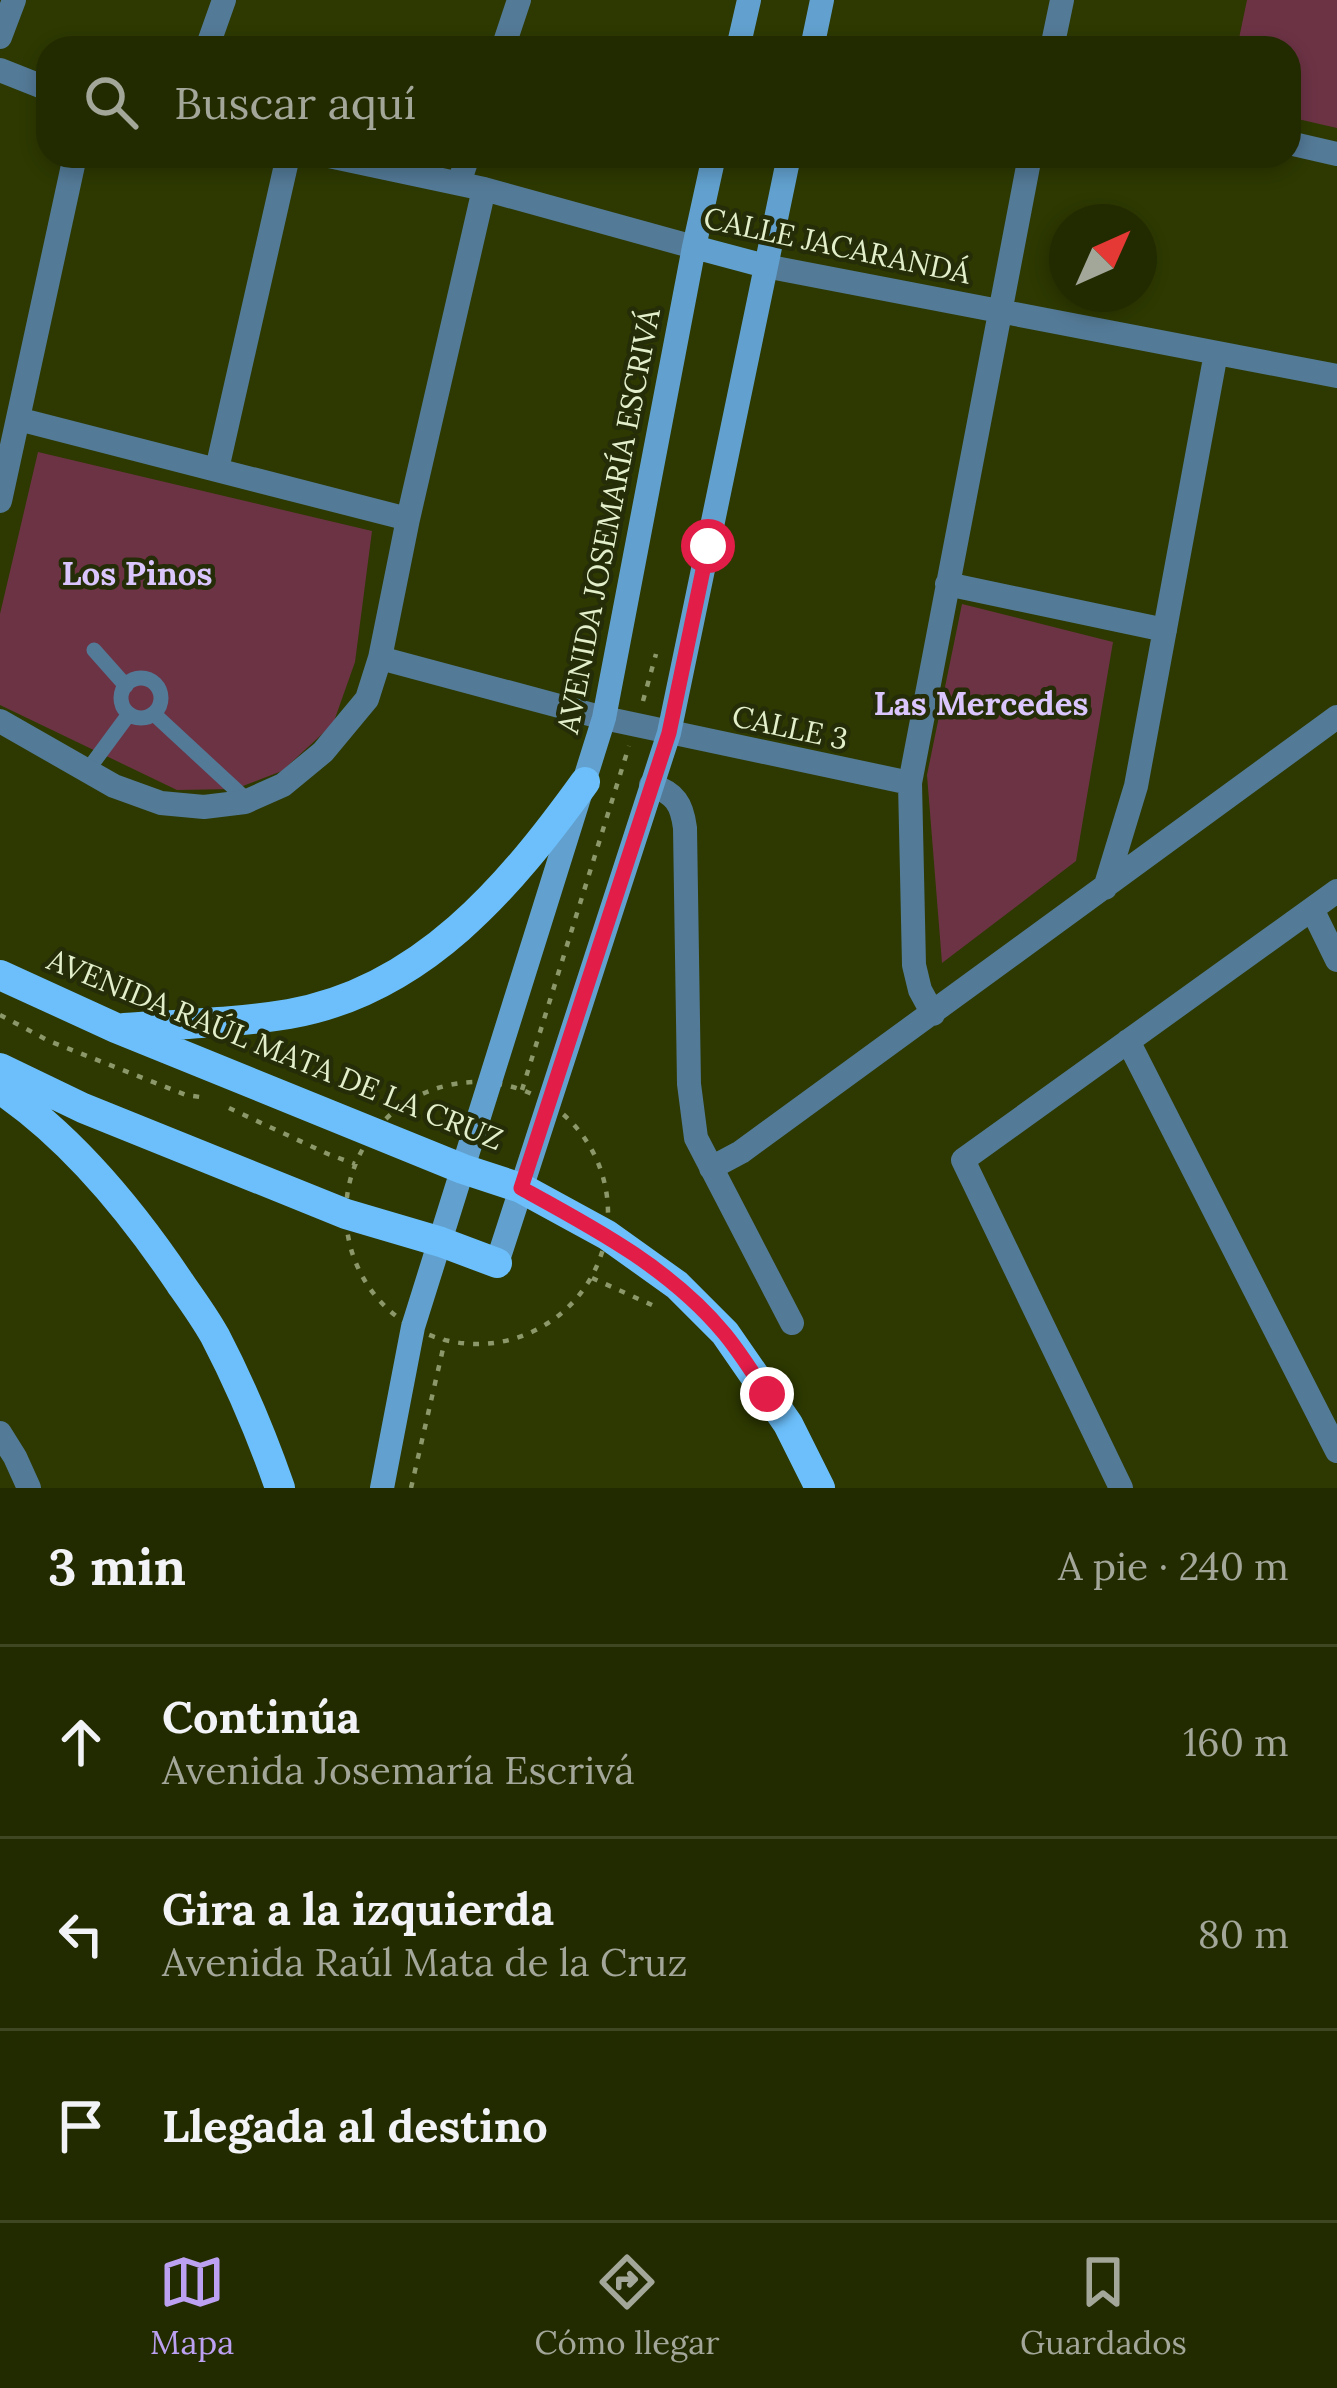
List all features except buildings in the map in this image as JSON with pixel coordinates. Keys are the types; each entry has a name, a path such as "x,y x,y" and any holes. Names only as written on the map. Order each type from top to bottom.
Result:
{"main road":[{"path":"740,36 748,0"},
{"path":"814,36 822,0"},
{"name":"AVENIDA JOSEMARÍA ESCRIVÁ","path":"378,1488 392,1443 413,1327 604,718 711,168"},
{"path":"0,1068 83,1108 346,1214 497,1263 669,733 786,168"},
{"name":"CALLE JACARANDÁ","path":"694,247 765,266"},
{"path":"116,1028 291,1014 383,982 475,916 536,850 585,782"},
{"name":"AVENIDA RAÚL MATA DE LA CRUZ","path":"0,975 116,1028 463,1169 521,1188 610,1238 677,1285 724,1333 788,1424 820,1488"},
{"path":"0,1089 92,1170 157,1249 213,1332 257,1424 280,1488"}],"street":[{"path":"0,38 14,0"},
{"path":"211,36 224,0"},
{"path":"507,36 519,0"},
{"path":"1054,36 1062,0"},
{"path":"0,70 36,84"},
{"path":"1301,146 1337,154"},
{"path":"0,501 72,168"},
{"path":"218,470 285,168"},
{"name":"CALLE JACARANDÁ","path":"386,168 471,186 694,247"},
{"path":"0,721 114,786 161,803 204,807 248,801 283,785 323,752 367,699 380,658 471,186 469,168"},
{"path":"933,1014 914,965 910,784 1028,168"},
{"name":"CALLE JACARANDÁ","path":"765,266 1337,376"},
{"path":"1105,888 1136,786 1216,353"},
{"path":"18,419 408,519"},
{"path":"947,584 1165,630"},
{"name":"CALLE 3","path":"380,658 604,718 910,784"},
{"path":"711,1168 742,1152 1337,717"},
{"path":"651,785 673,795 682,808 685,829 689,1084 695,1138 792,1323"},
{"path":"1121,1488 963,1160 1337,891"},
{"path":"1312,909 1337,960"},
{"path":"1128,1041 1337,1451"},
{"path":"0,1433 29,1488"}],"lane":[{"path":"94,650 126,686"},
{"path":"142,678 154,683 161,702 154,714 141,718 125,710 126,686 142,678"},
{"path":"87,771 130,714"},
{"path":"154,714 248,801"}],"path":[{"path":"522,1090 658,648"},
{"path":"0,1015 49,1041 186,1095 209,1098"},
{"path":"229,1108 355,1164"},
{"path":"592,1278 654,1306"},
{"path":"411,1488 445,1340"}],"shaded area":[{"path":"1247,0 1337,0 1337,128 1301,120 1301,36 1240,36"},
{"path":"38,452 372,531 355,662 333,724 282,771 235,789 177,790 0,705 0,614"},
{"path":"962,604 1113,642 1076,861 942,963 927,775"}],"district":[{"name":"Los Pinos","path":"137,573"},
{"name":"Las Mercedes","path":"981,703"}],"route":[{"path":"708,546 669,733 521,1188 610,1238 677,1285 724,1333 767,1394"}]}
